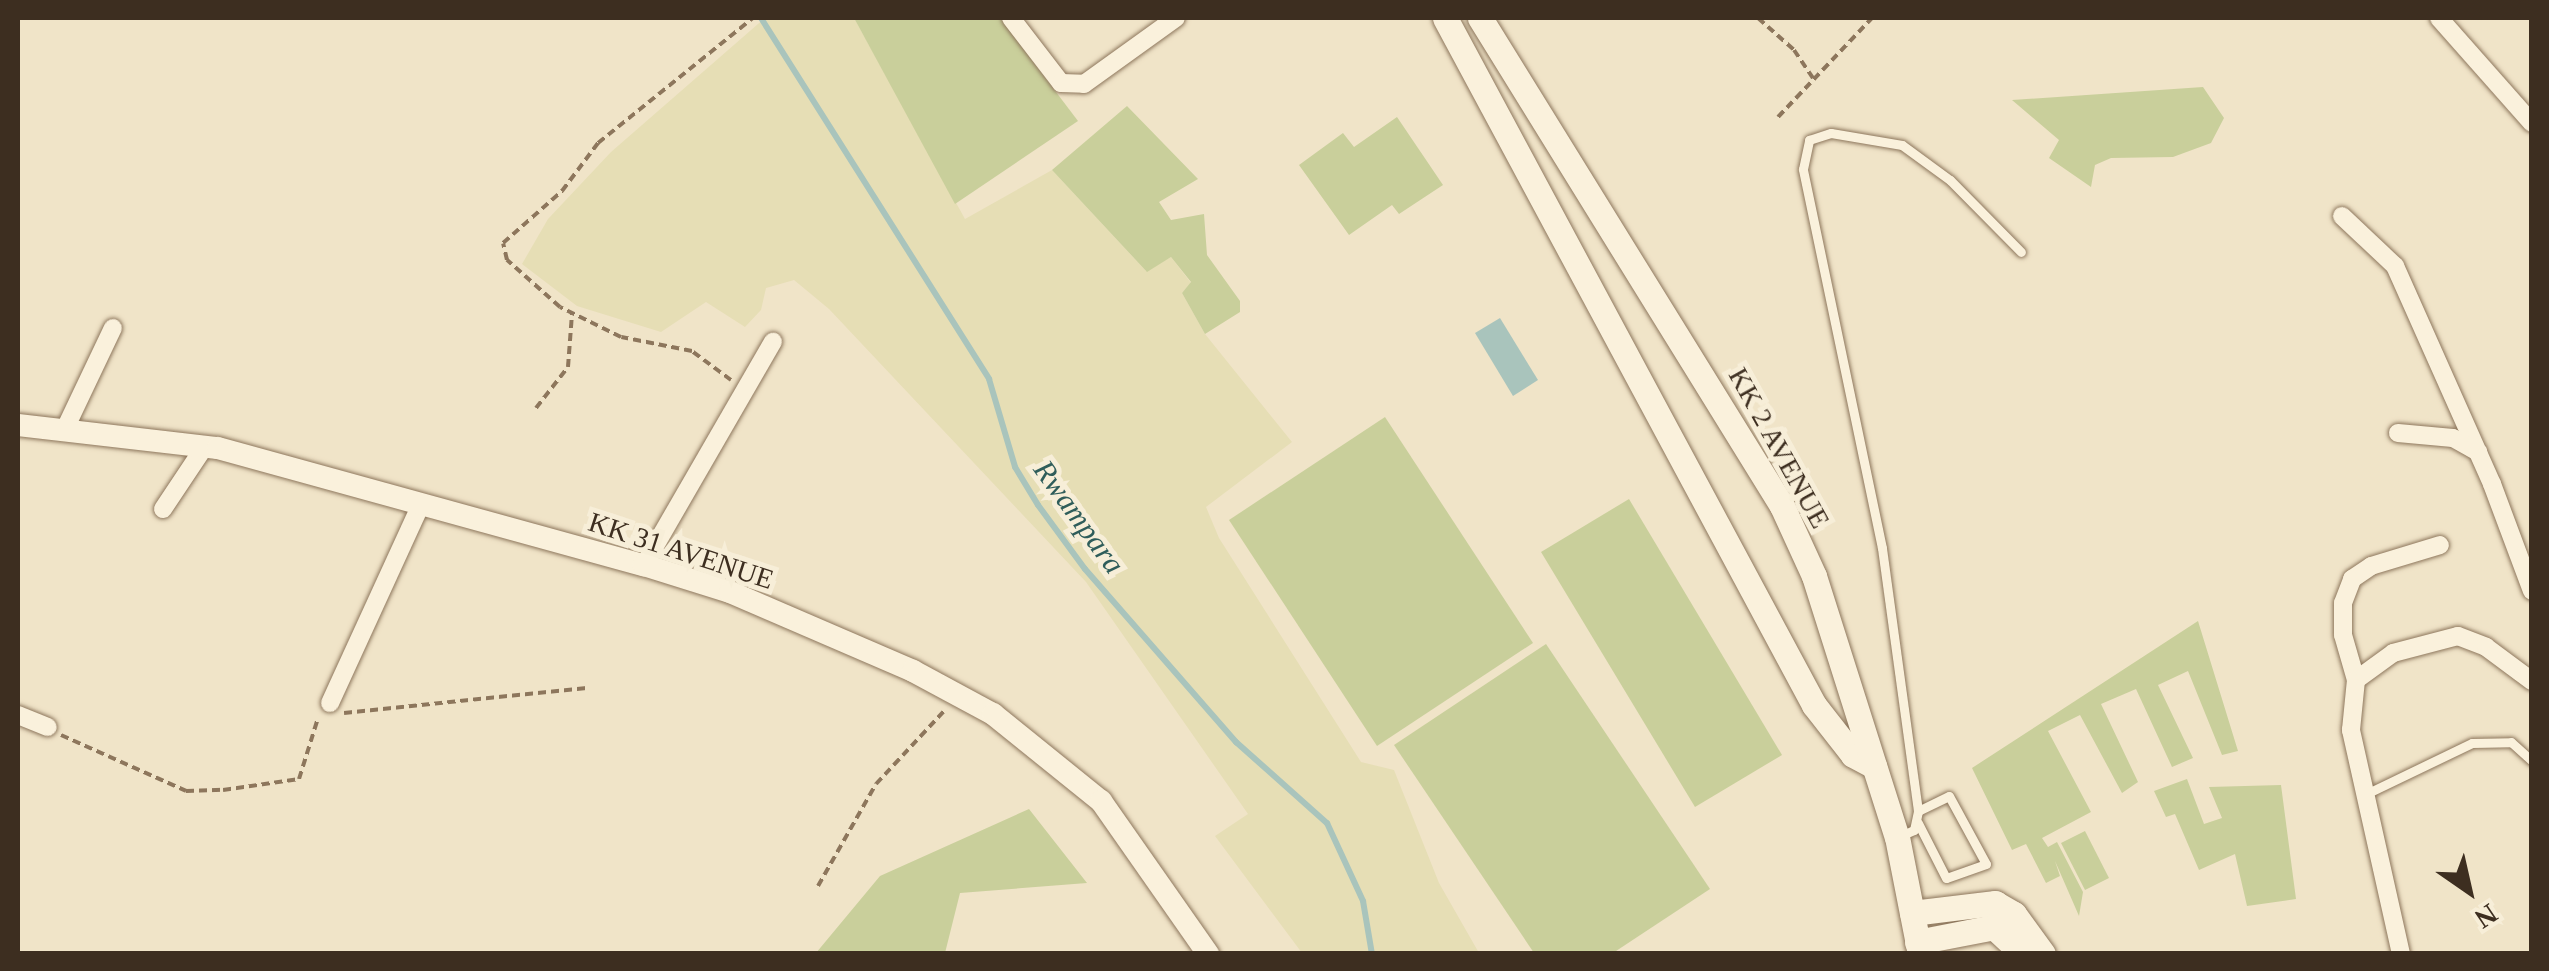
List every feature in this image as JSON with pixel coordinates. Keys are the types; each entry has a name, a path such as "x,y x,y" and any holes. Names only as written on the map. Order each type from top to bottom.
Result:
{"main road":[{"path":"1445,18 1814,705 1840,741 1874,766"},
{"name":"KK 2 AVENUE","path":"1480,18 1782,506 1814,576 1874,766 1908,830 1912,913 1918,948"},
{"path":"1912,913 1995,903 2020,920 2042,954"},
{"path":"1918,948 1994,927 2024,954"}],"street":[{"path":"1012,18 1061,83 1084,84 1176,18"},
{"path":"2439,18 2532,123"},
{"path":"2342,216 2395,266 2479,453 2532,591"},
{"path":"64,431 113,328"},
{"path":"644,565 773,342"},
{"name":"KK 31 AVENUE","path":"18,425 205,446 644,565 748,600 994,714 1100,800 1208,954"},
{"path":"2398,433 2454,438 2479,453"},
{"path":"163,509 205,446"},
{"path":"326,709 420,506"},
{"path":"2402,954 2351,730 2356,680 2342,635 2342,604 2352,579 2372,566 2440,545"},
{"path":"2356,680 2393,654 2458,636 2486,647 2532,682"},
{"path":"18,715 48,728"}],"lane":[{"path":"1918,811 1949,796 1986,864 1948,879 1908,830 1918,811 1882,548 1803,169 1810,140 1831,132 1902,145 1950,180 2021,252"},
{"path":"2368,793 2484,741 2512,742 2532,761"}],"path":[{"path":"1758,18 1794,50 1813,78"},
{"path":"1778,117 1872,18"},
{"path":"743,389 692,351 622,336 572,314 542,296 506,260 507,233 562,191 598,142 751,20"},
{"path":"536,408 568,367 572,314"},
{"path":"48,728 186,791 223,790 299,779 326,709 587,688"},
{"path":"818,886 876,784 947,708 994,714"}],"shaded area":[{"path":"765,18 854,18 965,219 1052,170 1146,271 1171,257 1191,283 1182,293 1205,334 1292,442 1206,507 1219,538 1361,762 1394,770 1439,883 1479,953 1302,953 1215,836 1248,814 1086,582 829,309 794,280 766,288 761,310 745,327 706,302 661,332 577,306 522,264 548,219 611,152"}],"green space":[{"path":"854,18 1000,18 1078,121 955,204"},
{"path":"2203,87 2224,118 2211,143 2173,157 2111,158 2095,165 2091,187 2049,158 2059,140 2012,100"},
{"path":"1127,106 1198,179 1159,202 1171,220 1204,214 1207,255 1240,301 1240,312 1205,334 1182,293 1191,282 1171,257 1147,272 1052,170"},
{"path":"1397,117 1443,185 1399,214 1392,205 1349,235 1299,165 1343,133 1354,147"},
{"path":"1385,417 1533,643 1377,746 1229,520"},
{"path":"1629,499 1782,755 1695,807 1541,552"},
{"path":"2198,621 2238,751 2222,755 2188,671 2158,685 2193,758 2172,767 2136,689 2101,704 2138,782 2122,793 2080,715 2048,731 2091,812 2042,838 2048,847 2057,842 2083,892 2079,916 2055,861 2060,876 2046,883 2026,844 2012,850 1972,768"},
{"path":"1546,644 1710,889 1613,953 1534,953 1394,745"},
{"path":"2187,779 2204,824 2222,818 2209,787 2281,785 2296,899 2247,906 2235,854 2199,870 2175,814 2166,817 2154,791"},
{"path":"1029,809 1087,883 960,893 945,953 816,953 880,876"},
{"path":"2085,831 2109,878 2085,890 2061,843"}],"water":[{"path":"1500,318 1538,380 1513,396 1475,333"}],"waterway":[{"name":"Rwampara","path":"761,18 989,379 1015,467 1038,505 1085,569 1236,742 1327,823 1363,901 1372,954"}]}
